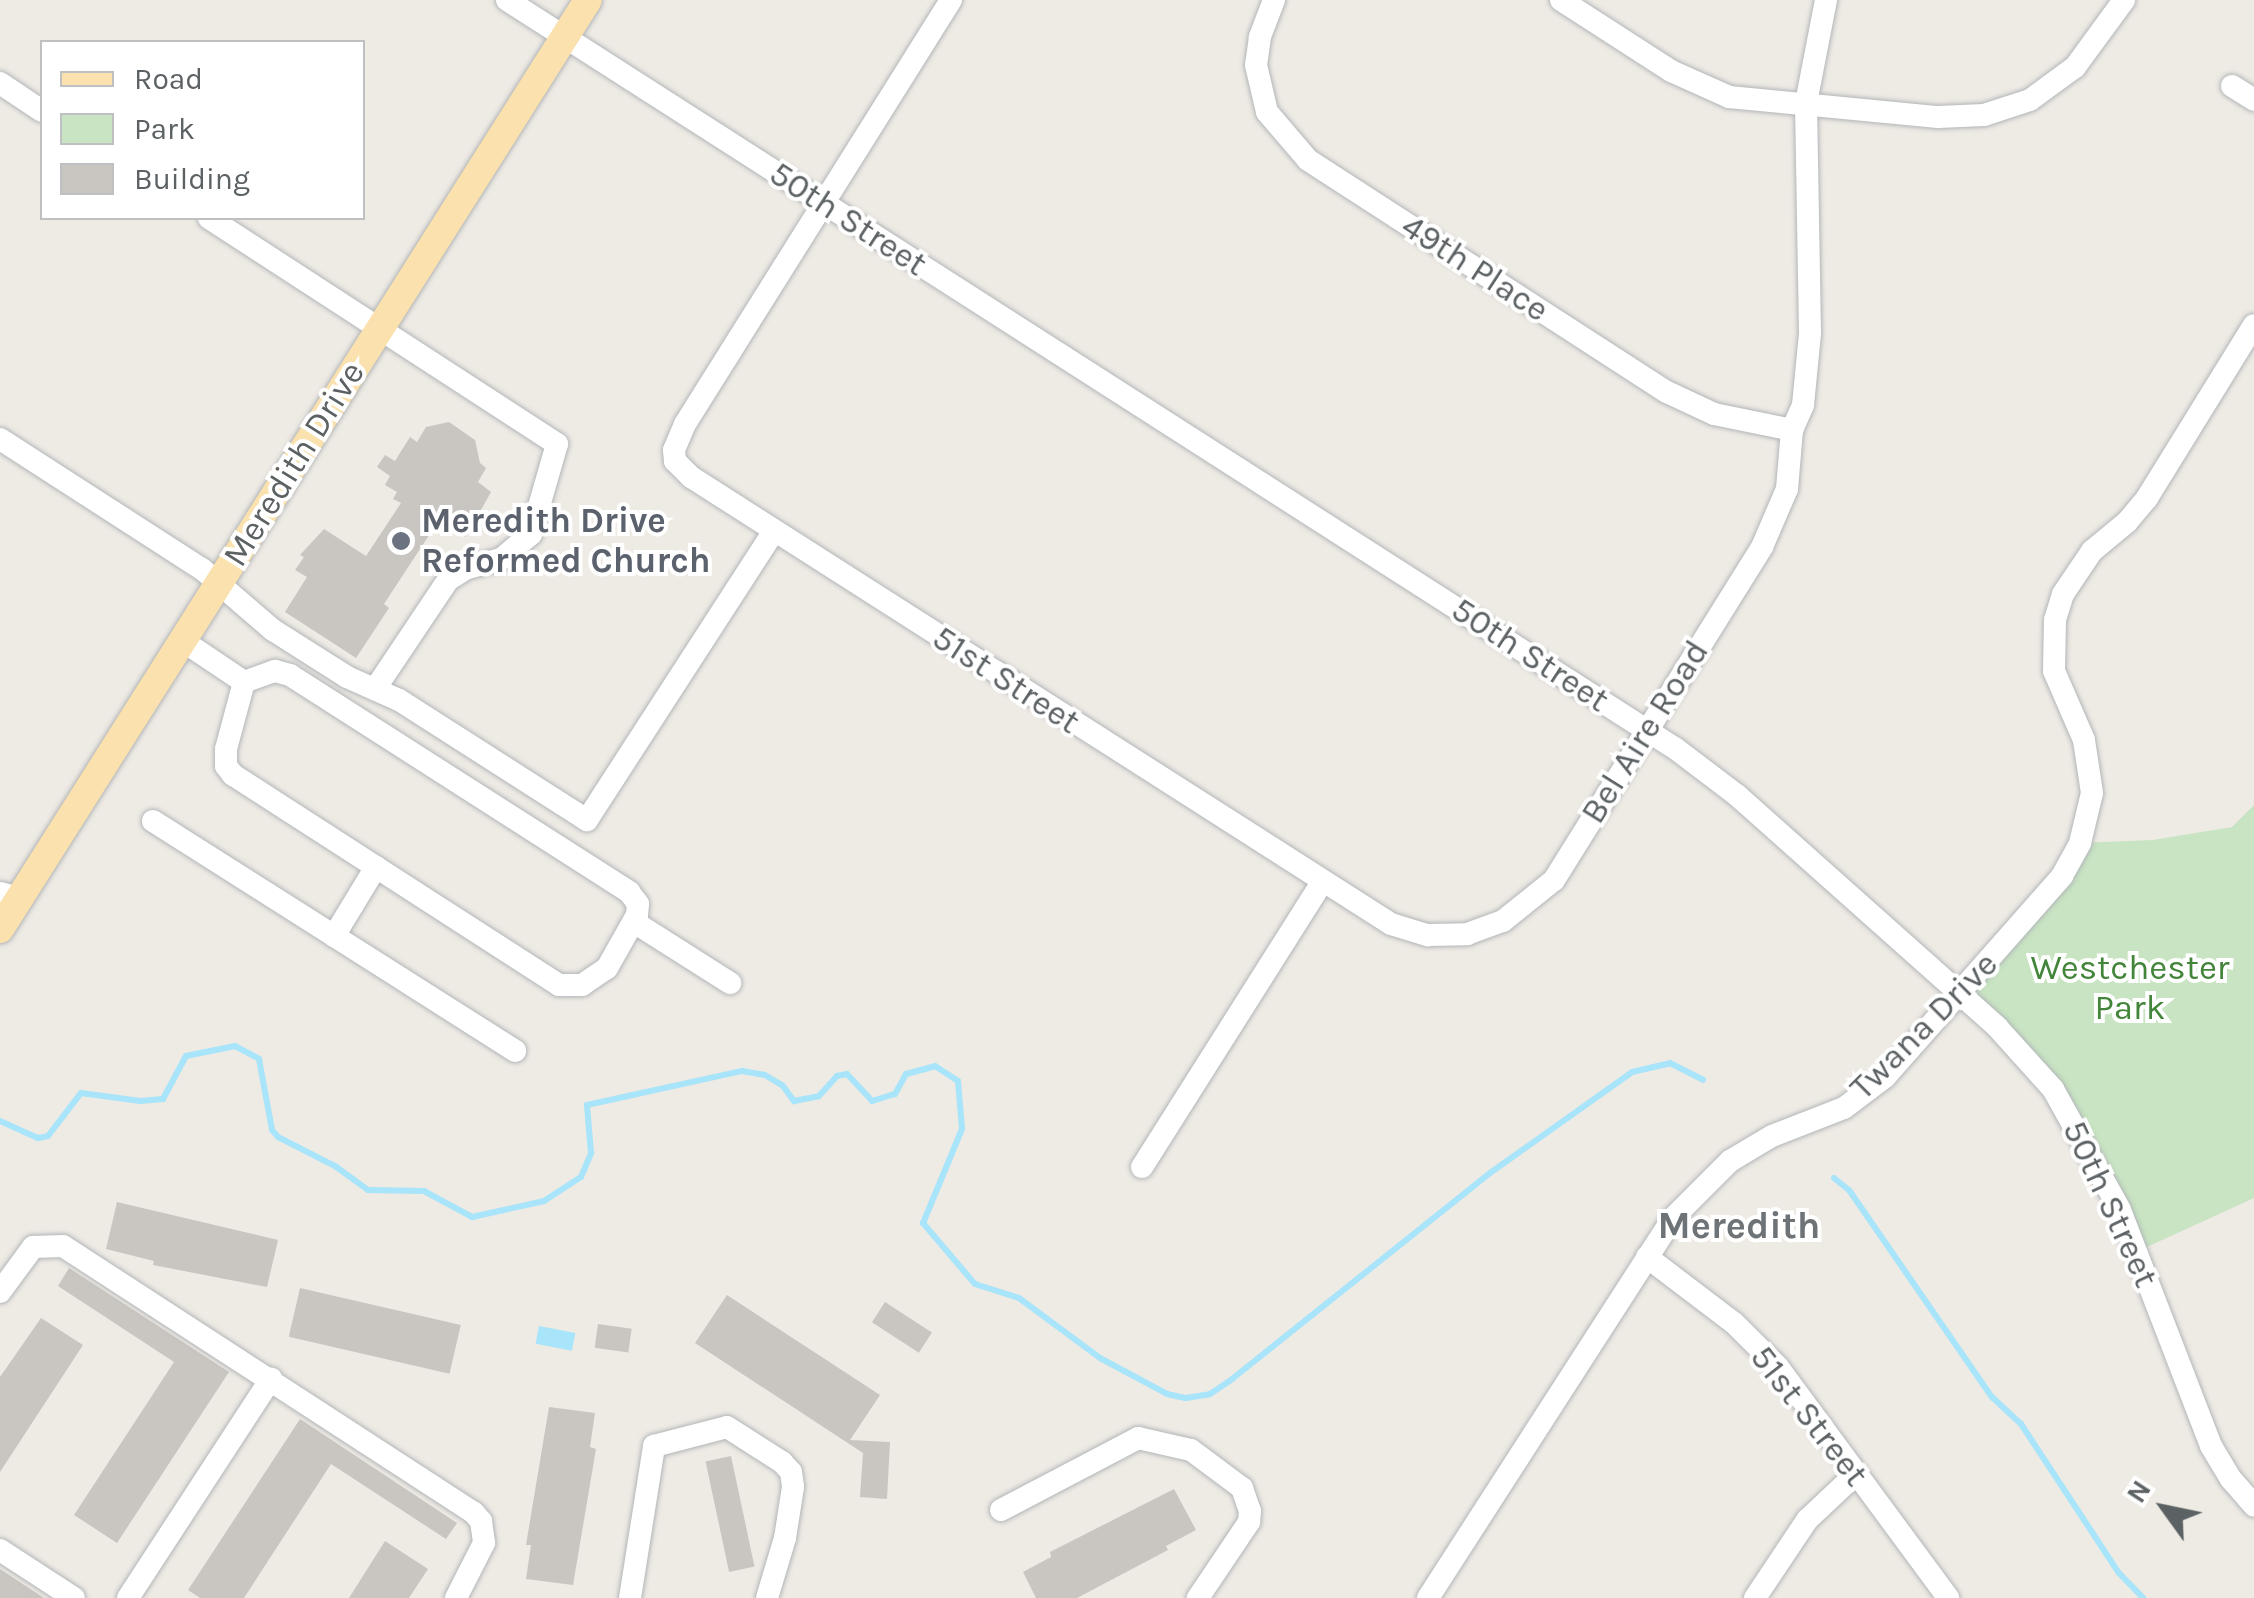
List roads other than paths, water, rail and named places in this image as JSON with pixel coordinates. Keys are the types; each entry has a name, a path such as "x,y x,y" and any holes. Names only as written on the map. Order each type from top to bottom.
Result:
{"main road":[{"name":"Meredith Drive","path":"0,929 10,895 183,640 588,0"}],"street":[{"name":"50th Street","path":"507,0 1646,730 1738,796 2026,1057 2085,1141 2120,1210 2211,1446 2230,1479 2254,1505"},
{"path":"823,203 951,0"},
{"path":"1562,0 1698,84 1729,96 1938,117 1984,115 2030,100 2075,67 2124,0"},
{"name":"Bel Aire Road","path":"1323,881 1391,924 1428,936 1467,934 1504,922 1554,880 1762,547 1787,490 1792,430 1803,405 1810,333 1806,103 1826,0"},
{"name":"49th Place","path":"1270,8 1256,64 1267,112 1308,160 1668,392 1714,414 1792,430"},
{"path":"0,83 40,109"},
{"path":"2232,86 2254,100"},
{"name":"51st Street","path":"823,203 678,437 676,461 691,477 774,531 1323,881"},
{"path":"211,220 557,444 532,534 500,559 467,568 448,580 376,690"},
{"name":"Twana Drive","path":"1428,1598 1672,1219 1709,1178 1772,1136 1844,1108 1885,1077 2062,876 2088,820 2090,767 2054,671 2055,620 2063,594 2092,551 2127,522 2147,498 2254,326"},
{"path":"0,439 219,583 273,630 399,700 587,820 774,531"},
{"path":"183,640 244,682"},
{"path":"275,671 290,675 629,892 638,904 634,922 607,968 593,980 572,987 558,985 233,775 226,766 244,682 275,671"},
{"path":"152,822 516,1051"},
{"path":"334,936 376,867"},
{"path":"1142,1167 1323,881"},
{"path":"634,922 730,983"},
{"path":"0,1292 33,1248 56,1243 474,1513 481,1521 484,1543 456,1598"},
{"name":"51st Street","path":"1647,1257 1734,1323 1778,1367 1948,1598"},
{"path":"128,1598 271,1379"},
{"path":"630,1598 654,1446 727,1427 782,1462 791,1472 793,1488 784,1538 767,1598"},
{"path":"1000,1510 1138,1438 1191,1450 1242,1488 1250,1511 1249,1522 1198,1598"},
{"path":"1755,1598 1807,1520 1855,1475"},
{"path":"0,1550 74,1598"}],"water":[{"path":"539,1326 575,1333 572,1351 536,1344"}],"waterway":[{"path":"0,1121 38,1138 48,1136 81,1093 140,1101 163,1099 186,1056 235,1046 259,1059 272,1130 278,1137 335,1166 368,1190 424,1191 472,1217 544,1201 581,1177 591,1153 587,1105 742,1071 765,1075 783,1086 794,1101 819,1096 837,1076 847,1074 872,1101 895,1094 906,1074 935,1066 958,1081 962,1129 923,1223 975,1284 1019,1298 1100,1358 1167,1394 1186,1398 1210,1394 1232,1379 1490,1173 1632,1072 1670,1063 1703,1080"},
{"path":"1834,1178 1849,1190 1992,1397 2021,1424 2119,1573 2143,1598"}],"place":[{"name":"Meredith Drive Reformed Church","path":"401,541"}],"district":[{"name":"Meredith","path":"1739,1226"}],"park label":[{"name":"Westchester Park","path":"2130,988"}]}
